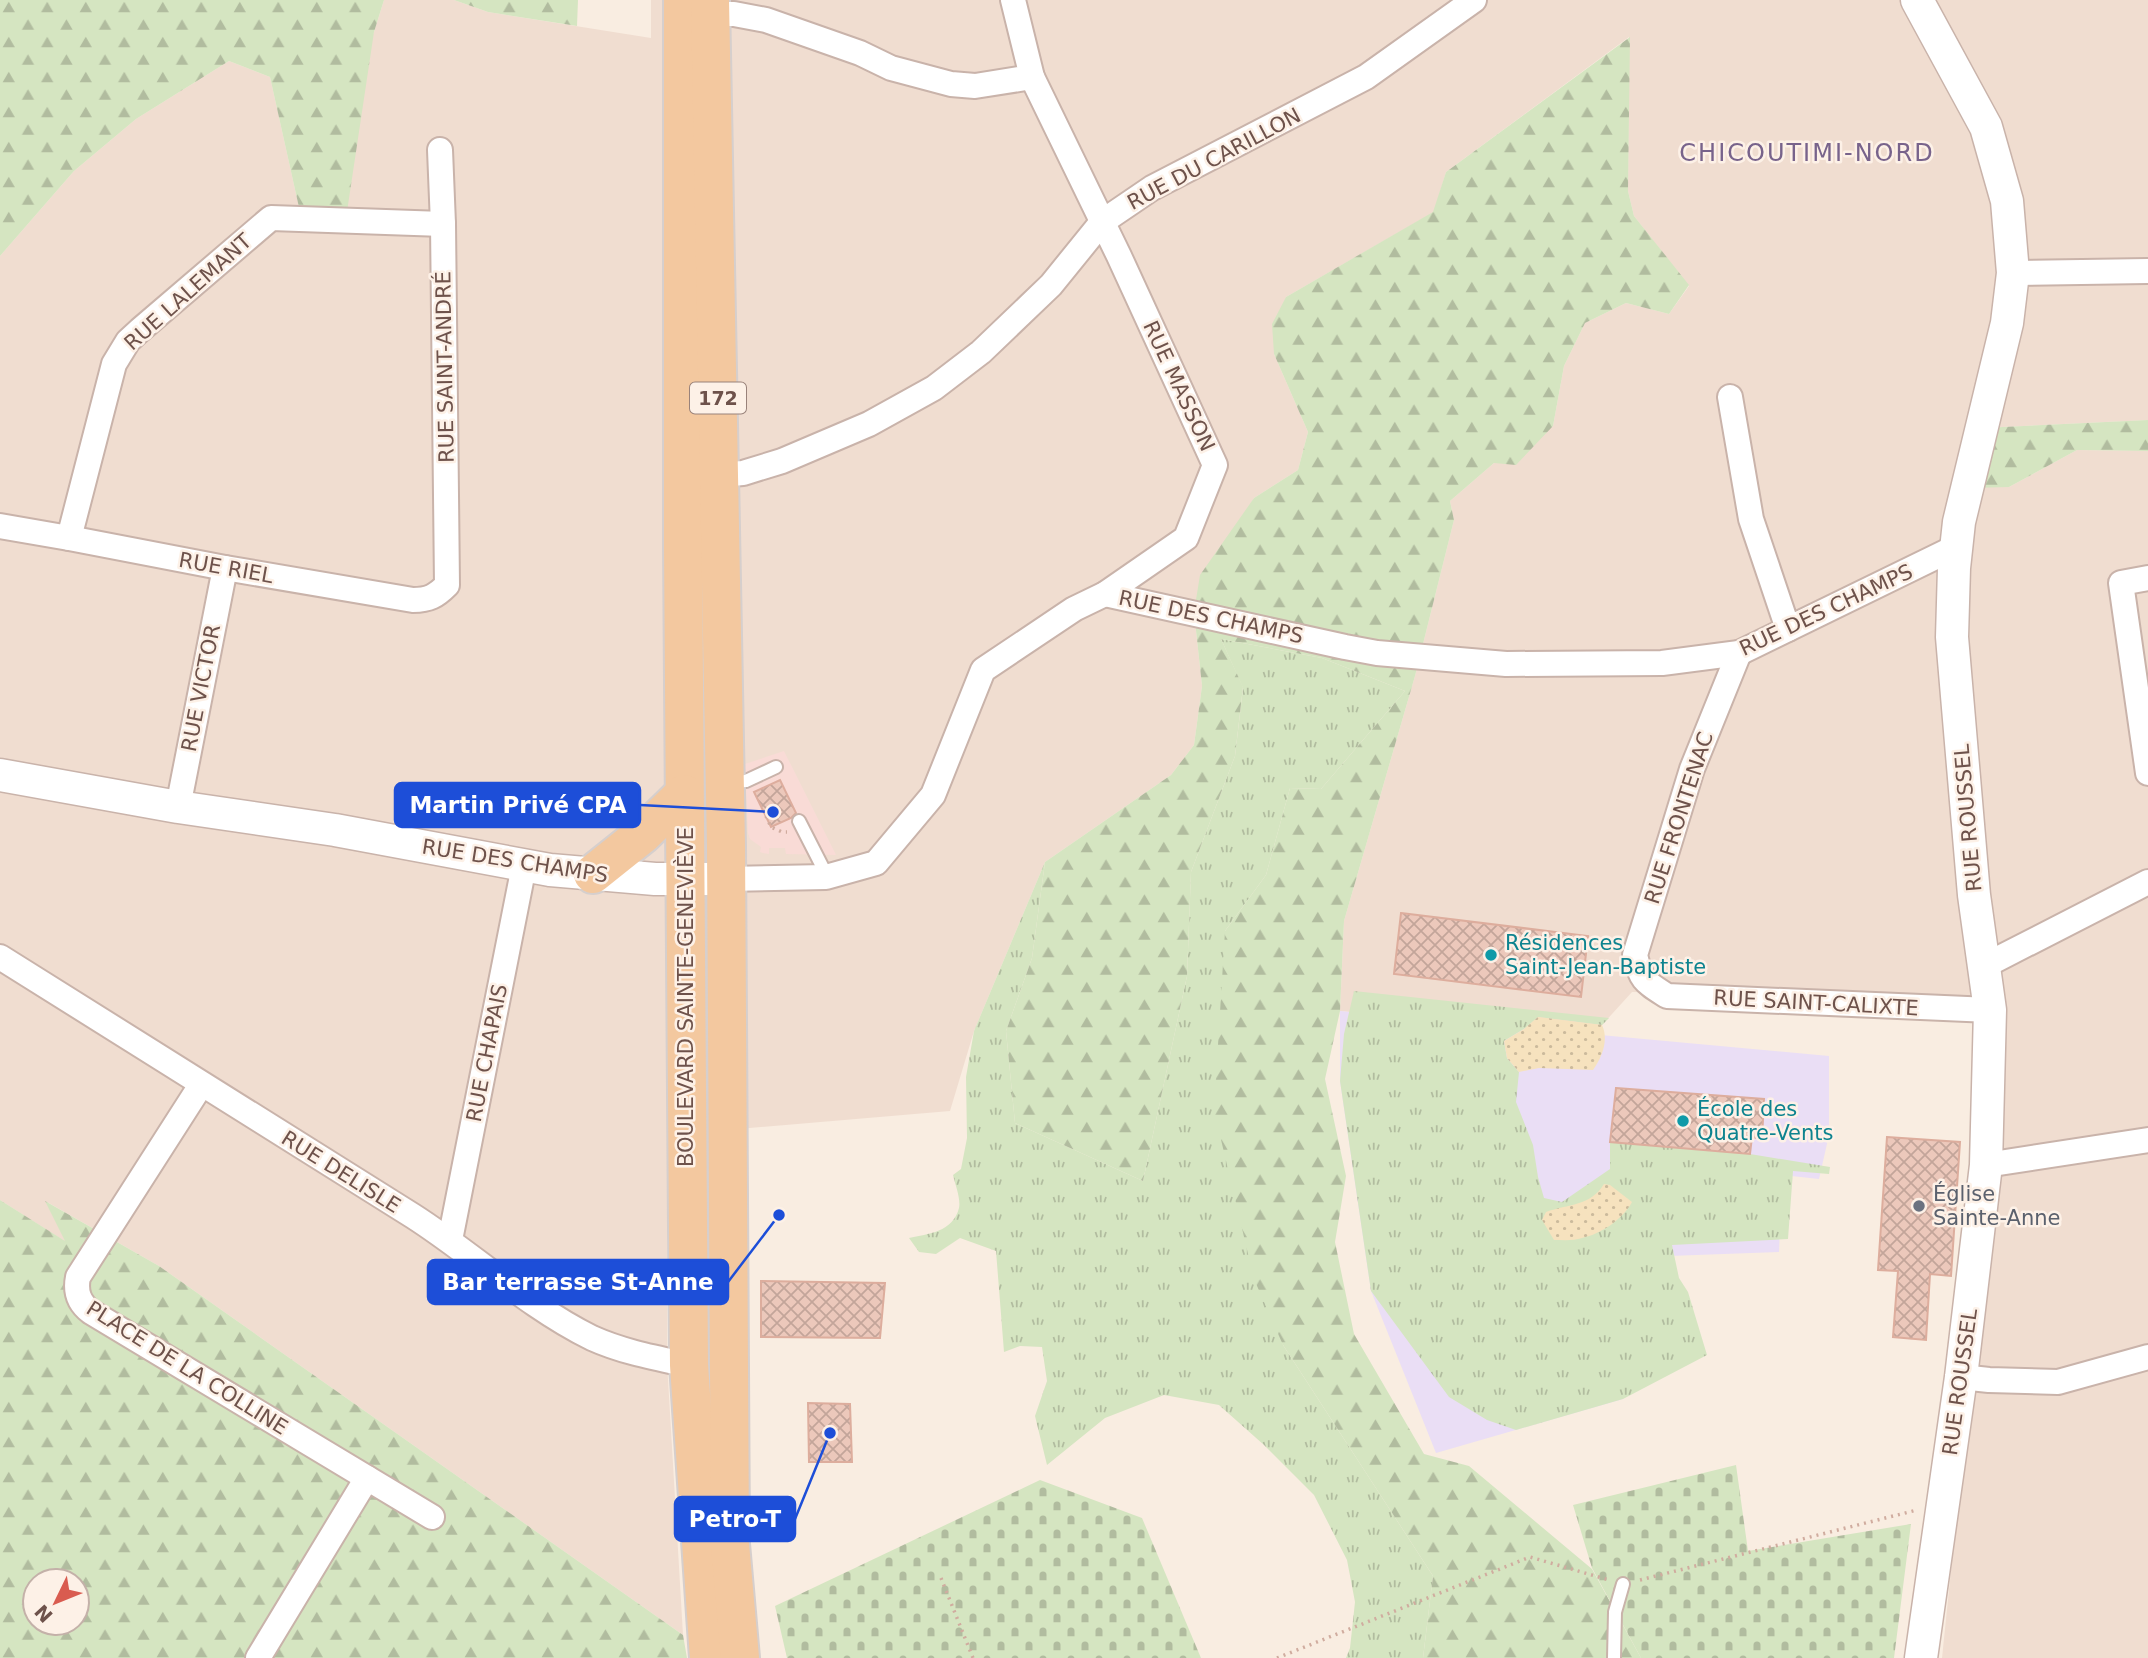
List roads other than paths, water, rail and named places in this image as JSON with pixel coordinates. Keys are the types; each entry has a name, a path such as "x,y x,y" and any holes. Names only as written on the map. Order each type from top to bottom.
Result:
{"main road":[{"name":"BOULEVARD SAINTE-GENEVIÈVE","path":"701,5 719,475 725,782 730,1544 740,1658"},
{"name":"BOULEVARD SAINTE-GENEVIÈVE","path":"701,5 684,794 689,1365 709,1658"},
{"path":"593,874 634,842 684,794"}],"street":[{"name":"RUE MASSON","path":"1013,0 1032,77 1215,465 1186,538 1105,594"},
{"name":"RUE DU CARILLON","path":"719,475 743,474 782,461 869,424 934,388 981,352 1051,285 1102,222 1152,188 1366,77 1474,0"},
{"name":"RUE ROUSSEL","path":"1917,0 1986,127 2007,201 2013,273 2007,323 1959,522 1954,568 1952,637 1974,895 1990,1010 1986,1165 1961,1377 1921,1658"},
{"path":"701,5 766,20 860,53 891,68 951,84 975,86 1032,77"},
{"name":"RUE SAINT-ANDRÉ","path":"440,150 447,585"},
{"name":"RUE LALEMANT","path":"69,538 114,364 128,341 271,218 443,223"},
{"path":"2013,273 2148,271"},
{"path":"1730,397 1751,519 1788,629"},
{"name":"RUE RIEL","path":"0,526 225,569 413,600 426,600 436,596 447,585"},
{"name":"RUE DES CHAMPS","path":"0,775 178,807 335,830 524,866 686,880 826,877 876,863 933,795 983,670 1074,609 1105,594 1345,647 1506,664 1662,663 1739,653 1956,547"},
{"name":"RUE VICTOR","path":"178,807 225,569"},
{"path":"2148,578 2121,583 2148,773"},
{"name":"RUE FRONTENAC","path":"1646,983 1639,973 1635,955 1692,769 1739,653"},
{"name":"RUE CHAPAIS","path":"450,1240 524,866"},
{"path":"1984,966 2148,882"},
{"name":"RUE DELISLE","path":"0,957 450,1240 542,1309 594,1339 638,1354 689,1365"},
{"name":"RUE SAINT-CALIXTE","path":"1646,983 1668,996 1990,1010"},
{"name":"PLACE DE LA COLLINE","path":"201,1084 78,1277 76,1284 80,1300 91,1312 432,1517"},
{"path":"1986,1165 2148,1140"},
{"path":"1961,1377 2058,1382 2148,1357"},
{"path":"258,1658 367,1478"}],"lane":[{"path":"725,782 746,781 776,767"},
{"path":"799,821 826,877"},
{"path":"1614,1658 1615,1612 1623,1584"}],"place":[{"name":"Martin Privé CPA","path":"773,812"},
{"name":"Résidences Saint-Jean-Baptiste","path":"1491,955"},
{"name":"École des Quatre-Vents","path":"1683,1121"},
{"name":"Église Sainte-Anne","path":"1919,1206"},
{"name":"Bar terrasse St-Anne","path":"779,1215"},
{"name":"Petro-T","path":"830,1433"}],"district":[{"name":"CHICOUTIMI-NORD","path":"1807,153"}]}
